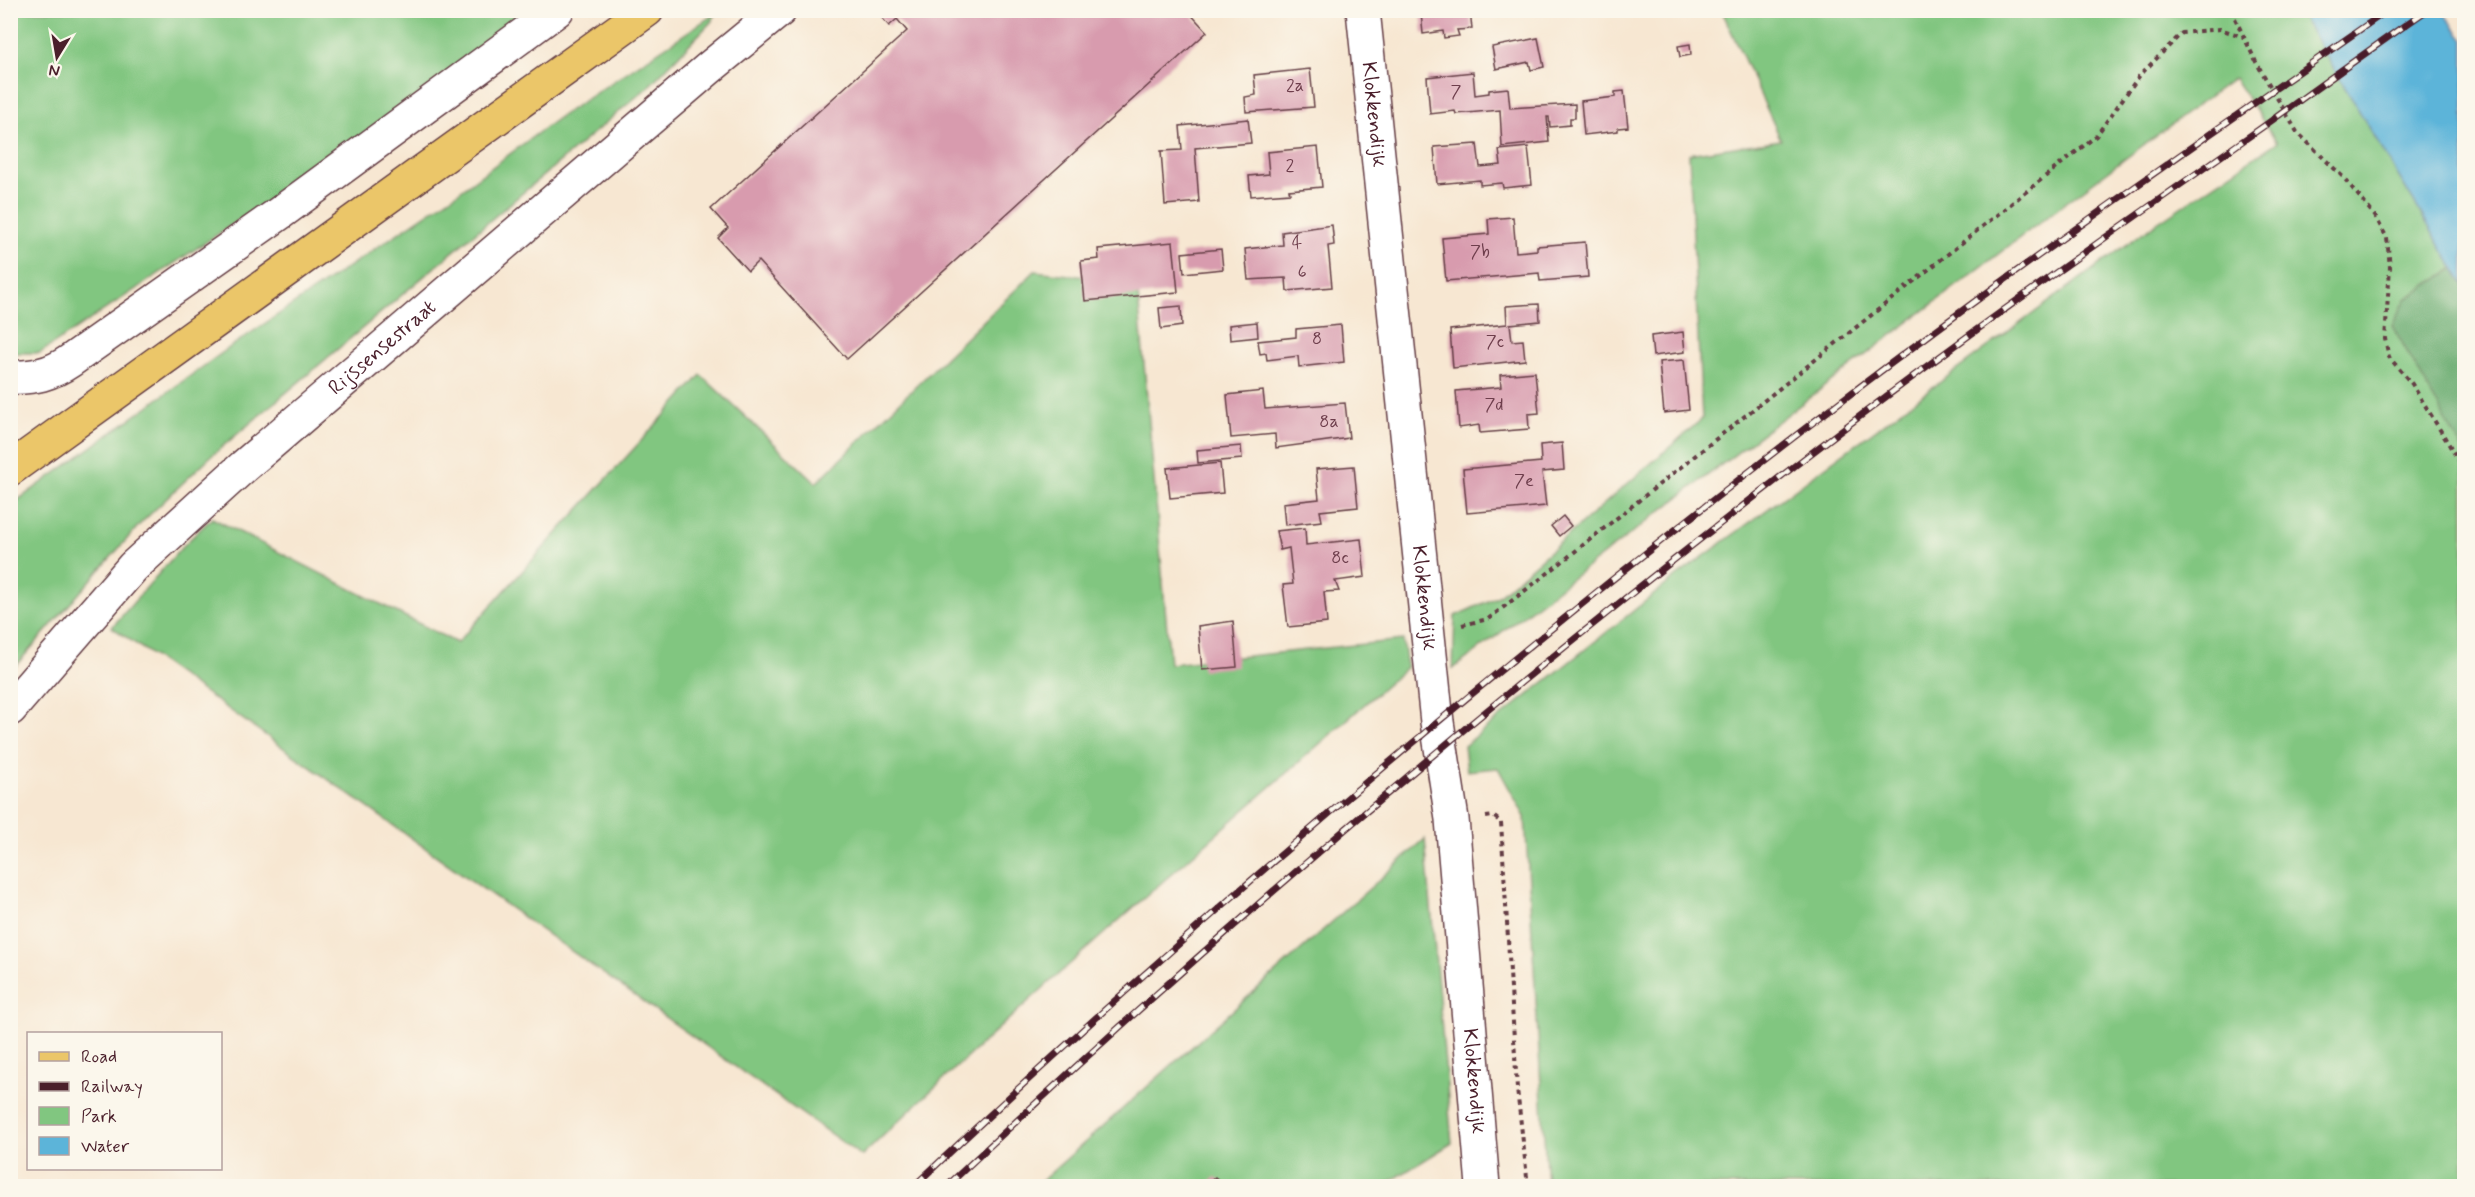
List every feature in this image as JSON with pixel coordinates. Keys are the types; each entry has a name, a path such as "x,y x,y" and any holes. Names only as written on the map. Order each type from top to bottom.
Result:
{"main road":[{"path":"10,470 647,10"}],"street":[{"path":"10,378 52,373 70,361 290,206 557,10"},
{"name":"Rijssensestraat","path":"10,709 141,560 252,460 780,10"},
{"name":"Klokkendijk","path":"1362,10 1440,750 1452,819 1483,1186"}],"path":[{"path":"2231,10 2256,63 2297,132 2344,178 2375,216 2387,238 2390,267 2385,339 2389,357 2412,384 2464,469"},
{"path":"1427,631 1448,629 1488,619 1548,573 2096,136 2140,75 2182,33 2220,28 2244,37"},
{"path":"1452,819 1494,816 1501,822 1517,1089 1528,1186"}],"green space":[{"path":"10,11 539,11 419,100 40,353 11,353"},
{"path":"1722,11 2299,11 2454,268 2406,299 2464,452 2464,1186 1547,1186 1525,817 1498,768 1467,771 1464,746 1677,576 2141,234 2277,142 2234,78 2064,204 1453,669 1455,616 1497,597 1702,419 1689,154 1781,140"},
{"path":"716,13 711,22 648,87 209,458 141,523 11,671 11,505 233,345 456,194 558,118"},
{"path":"2454,268 2464,285 2464,452 2392,325 2406,299"},
{"path":"1035,271 1137,283 1170,664 1403,640 1407,667 996,1031 862,1156 112,627 182,547 212,518 457,643 701,375 816,483"},
{"path":"1425,839 1452,1143 1383,1186 1036,1186"}],"water":[{"path":"2299,11 2442,11 2464,39 2464,285"}],"building":[{"path":"875,10 1187,10 1207,32 847,359 758,261 748,271 718,238 728,228 711,209 907,31 897,19 889,26"},
{"path":"1416,10 1470,10 1472,29 1457,30 1459,36 1444,38 1443,31 1423,34 1421,13 1416,13"},
{"path":"1538,38 1544,67 1531,70 1529,62 1496,69 1492,47"},
{"path":"1690,44 1691,55 1680,57 1678,46"},
{"path":"1310,69 1314,107 1246,112 1245,97 1256,95 1254,75"},
{"path":"1473,72 1475,95 1489,93 1489,90 1508,88 1510,108 1575,104 1575,118 1570,118 1570,125 1550,127 1549,117 1547,117 1549,142 1502,147 1500,110 1430,114 1427,77"},
{"path":"1624,91 1628,127 1618,128 1618,131 1584,135 1581,101 1615,97 1615,92"},
{"path":"1248,119 1251,143 1195,148 1199,202 1165,205 1161,151 1182,150 1180,126"},
{"path":"1477,144 1480,167 1501,165 1499,150 1528,147 1532,185 1503,188 1502,183 1480,185 1480,180 1437,184 1434,147"},
{"path":"1318,147 1322,187 1289,190 1290,193 1251,196 1249,176 1269,174 1267,152"},
{"path":"1513,217 1516,252 1537,250 1537,246 1585,242 1588,277 1540,281 1539,273 1446,281 1442,238 1489,234 1488,219"},
{"path":"1332,225 1334,245 1328,246 1332,287 1287,291 1286,278 1248,280 1245,249 1283,245 1282,232"},
{"path":"1173,242 1178,292 1085,301 1081,261 1099,259 1098,249"},
{"path":"1221,249 1223,269 1184,273 1182,253"},
{"path":"1539,304 1540,321 1510,324 1512,341 1523,340 1525,360 1453,368 1450,330 1507,324 1506,306"},
{"path":"1181,306 1182,326 1161,329 1159,308"},
{"path":"1257,322 1258,337 1230,340 1229,325"},
{"path":"1341,325 1344,362 1299,367 1298,356 1267,360 1266,353 1260,354 1258,341 1296,337 1296,329"},
{"path":"1683,332 1685,352 1653,356 1651,336"},
{"path":"1684,360 1689,410 1664,413 1659,362"},
{"path":"1535,372 1539,413 1528,414 1529,429 1480,433 1479,425 1459,428 1456,391 1501,387 1500,375"},
{"path":"1263,391 1265,409 1345,403 1349,438 1276,448 1275,434 1231,438 1227,395"},
{"path":"1562,443 1564,470 1542,472 1546,506 1467,513 1463,469 1541,462 1540,445"},
{"path":"1241,446 1242,459 1198,463 1197,450"},
{"path":"1220,463 1223,493 1170,498 1167,468"},
{"path":"1354,466 1358,507 1320,511 1322,521 1285,525 1283,503 1319,499 1316,469"},
{"path":"1563,516 1571,526 1559,536 1551,526"},
{"path":"1305,528 1306,545 1361,539 1365,577 1335,581 1339,591 1324,592 1327,623 1288,627 1283,585 1293,584 1289,548 1280,550 1276,531"},
{"path":"1233,621 1237,667 1202,670 1198,626"},
{"path":"1215,1177 1226,1186 1206,1186"}],"railway":[{"path":"914,1186 1020,1087 1235,895 1455,707 1567,616 1794,437 2014,273 2388,10"},
{"path":"947,1186 1164,987 1275,890 1387,794 1615,607 1730,516 1950,349 2427,10"}]}
